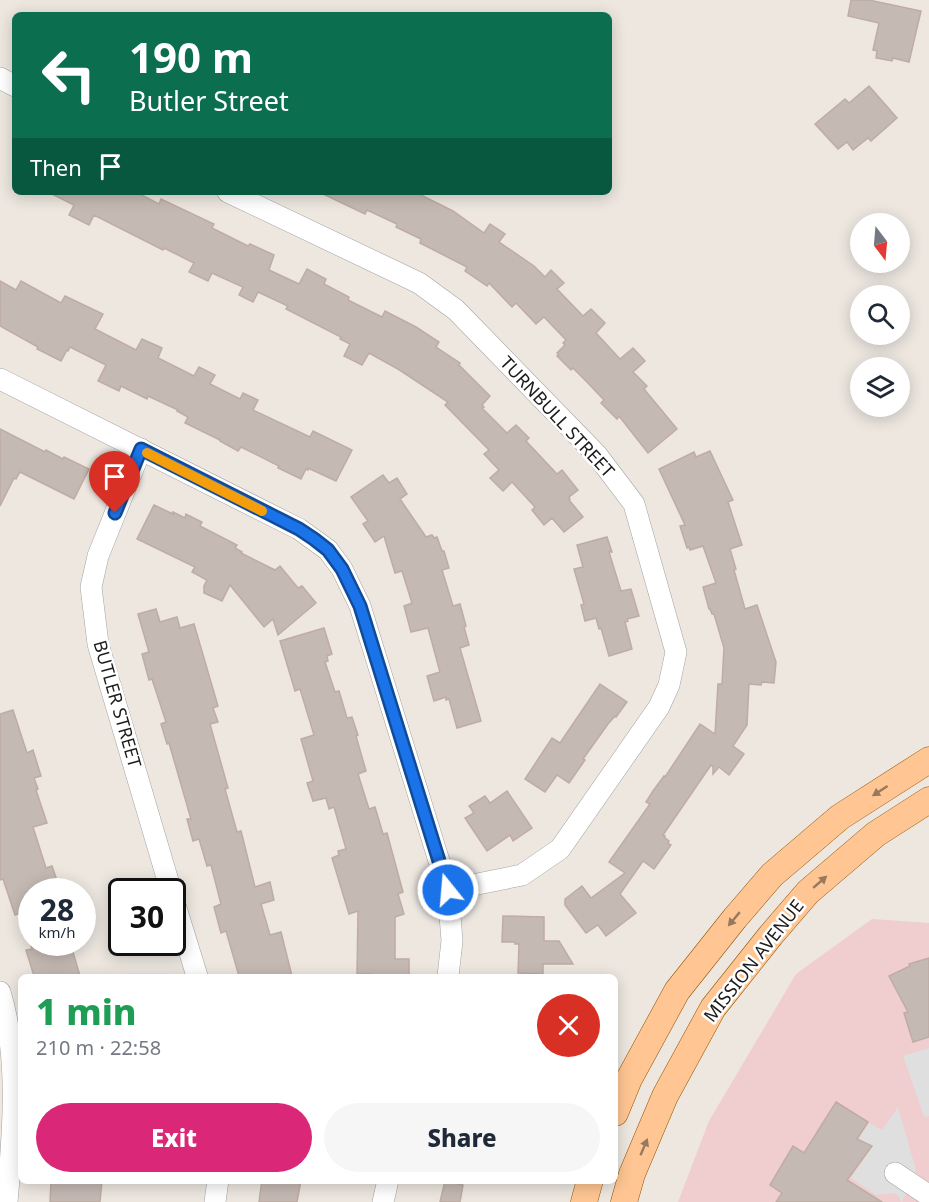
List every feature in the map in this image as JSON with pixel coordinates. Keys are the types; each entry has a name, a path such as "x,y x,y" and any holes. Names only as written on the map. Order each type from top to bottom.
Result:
{"main road":[{"path":"618,1106 629,1079 677,991 772,875 840,817 929,760"},
{"name":"MISSION AVENUE","path":"624,1202 632,1174 665,1096 713,1008 808,892 876,834 929,800"},
{"path":"584,1202 589,1184"}],"street":[{"name":"TURNBULL STREET","path":"234,195 419,283 456,310 597,455 634,504 676,652 669,685 660,707 560,849 522,875 448,890"},
{"path":"0,379 299,529 328,550 342,569 360,606 448,890 452,941 448,974"},
{"name":"BUTLER STREET","path":"141,449 98,556 91,587 98,644 168,878"},
{"name":"BUTLER STREET","path":"186,939 196,974"},
{"path":"0,992 5,1009 12,1066 13,1140 7,1202"},
{"path":"895,1173 925,1191"},
{"path":"214,1202 217,1184"},
{"path":"383,1202 387,1184"}],"shaded area":[{"path":"872,919 929,923 929,1202 678,1202 709,1121 796,974"},
{"path":"929,1048 929,1116 924,1117 903,1056"},
{"path":"898,1107 916,1170 902,1202 894,1193 876,1195 851,1178 872,1146 857,1139 869,1123 882,1130"}],"building":[{"path":"851,0 869,0 921,11 909,62 893,58 892,61 876,58 877,51 873,50 879,23 848,16"},
{"path":"869,86 897,118 871,141 868,138 853,150 847,142 838,149 815,124 845,99 849,103"},
{"path":"54,195 142,195 159,204 161,199 214,224 212,228 248,246 250,244 274,255 269,270 299,284 307,269 326,279 324,284 349,297 348,300 382,317 385,311 416,327 439,342 436,347 460,363 459,365 490,396 482,408 507,433 516,425 529,438 526,441 557,474 562,470 578,490 569,497 569,500 583,517 564,532 552,518 544,525 532,510 535,507 512,482 503,491 490,478 499,470 484,454 489,450 445,405 448,402 398,369 369,353 362,365 344,356 350,344 340,339 341,337 286,309 288,306 258,292 253,302 239,295 243,287 212,273 208,281 189,272 194,263 94,215 89,225 69,215 74,205"},
{"path":"325,195 421,195 453,211 484,233 490,224 505,234 499,242 534,266 545,277 551,270 564,283 557,289 583,316 591,309 605,323 596,333 620,359 633,348 645,361 633,372 647,386 644,389 677,429 648,453 619,416 617,419 601,403 604,400 573,368 571,370 557,356 566,340 544,317 536,324 516,303 512,307 489,283 487,286 465,271 467,267 420,243 421,239 396,227 397,224 367,210 365,214"},
{"path":"0,281 16,290 21,281 61,303 65,296 103,314 95,329 136,350 142,339 162,348 158,358 194,376 199,367 215,375 210,384 240,399 243,393 258,400 253,410 310,437 313,431 352,450 336,481 308,468 301,479 241,447 238,451 185,423 188,417 178,410 148,396 147,399 121,386 119,391 98,381 106,365 70,347 61,361 37,349 38,347 0,326"},
{"path":"0,429 45,452 46,450 89,469 74,499 20,472 16,479 14,478 0,506"},
{"path":"710,451 733,500 728,502 742,545 730,549 736,569 734,570 745,609 757,605 776,662 774,683 749,684 747,725 733,746 744,754 729,775 719,767 713,774 711,765 663,835 671,845 654,869 643,861 620,894 636,913 606,936 598,925 586,933 565,905 565,899 582,886 591,898 625,873 609,862 650,804 646,802 653,791 700,724 715,734 718,684 722,684 724,648 703,587 716,583 703,546 690,550 689,547 687,548 680,526 685,525 659,469 694,452 696,457"},
{"path":"383,475 389,483 397,478 407,494 400,499 426,537 432,535 434,538 437,537 444,551 449,568 442,570 453,606 460,604 466,626 464,627 469,645 460,648 481,721 457,728 449,699 446,700 446,697 434,701 427,676 440,672 428,628 411,632 404,606 412,603 402,571 395,573 384,536 375,542 363,524 368,521 351,497"},
{"path":"154,505 185,518 186,514 202,522 200,526 237,545 235,548 241,553 275,570 280,566 298,588 302,586 316,603 278,635 273,619 264,627 230,585 222,601 204,593 207,580 192,572 195,567 137,539"},
{"path":"607,537 612,552 609,552 621,591 631,589 639,616 627,619 628,621 625,622 632,649 609,656 596,618 585,621 581,605 584,604 574,569 583,567 577,545"},
{"path":"156,609 160,622 177,617 180,628 194,624 218,706 213,708 218,722 210,724 228,788 225,789 237,832 241,831 255,887 270,882 274,900 261,904 270,935 281,932 292,974 238,974 226,931 221,933 214,907 221,904 211,865 207,866 199,839 193,841 187,819 191,819 169,743 167,744 161,724 166,722 152,679 149,680 142,654 149,652 138,614"},
{"path":"324,628 332,654 327,656 328,661 325,662 335,692 339,691 347,718 352,717 358,735 356,736 366,771 358,774 369,809 375,807 383,834 387,833 403,892 398,894 404,914 395,917 395,959 409,959 409,974 357,974 358,911 349,914 332,858 339,855 338,851 346,849 334,807 329,809 326,798 313,801 307,783 313,781 301,739 314,735 300,689 295,691 280,641"},
{"path":"600,684 627,702 608,724 569,783 557,775 545,792 525,779 552,738 560,743"},
{"path":"13,710 27,753 33,750 41,776 34,778 38,789 36,790 47,823 33,827 46,868 52,866 56,878 18,878 18,914 15,915 3,879 0,880 0,714"},
{"path":"507,791 532,828 513,841 510,835 487,851 465,818 474,813 469,806 485,796 490,803"},
{"path":"503,916 544,917 544,941 559,941 573,964 543,964 543,974 518,973 519,944 502,942"},
{"path":"28,956 74,956 79,974 33,974"},
{"path":"929,958 929,1037 913,1042 904,1013 908,1012 889,976 910,966 909,964"},
{"path":"836,1102 868,1122 857,1139 872,1146 847,1180 882,1202 776,1202 782,1193 770,1185 793,1146 804,1153"},
{"path":"51,1184 102,1184 100,1202 50,1202"},
{"path":"261,1184 300,1184 297,1202 259,1202"},
{"path":"444,1184 463,1185 460,1202 440,1202"}],"slow traffic":[{"path":"147,453 262,511"}],"route":[{"path":"115,513 141,449 299,529 328,550 342,569 360,606 448,890"}]}
